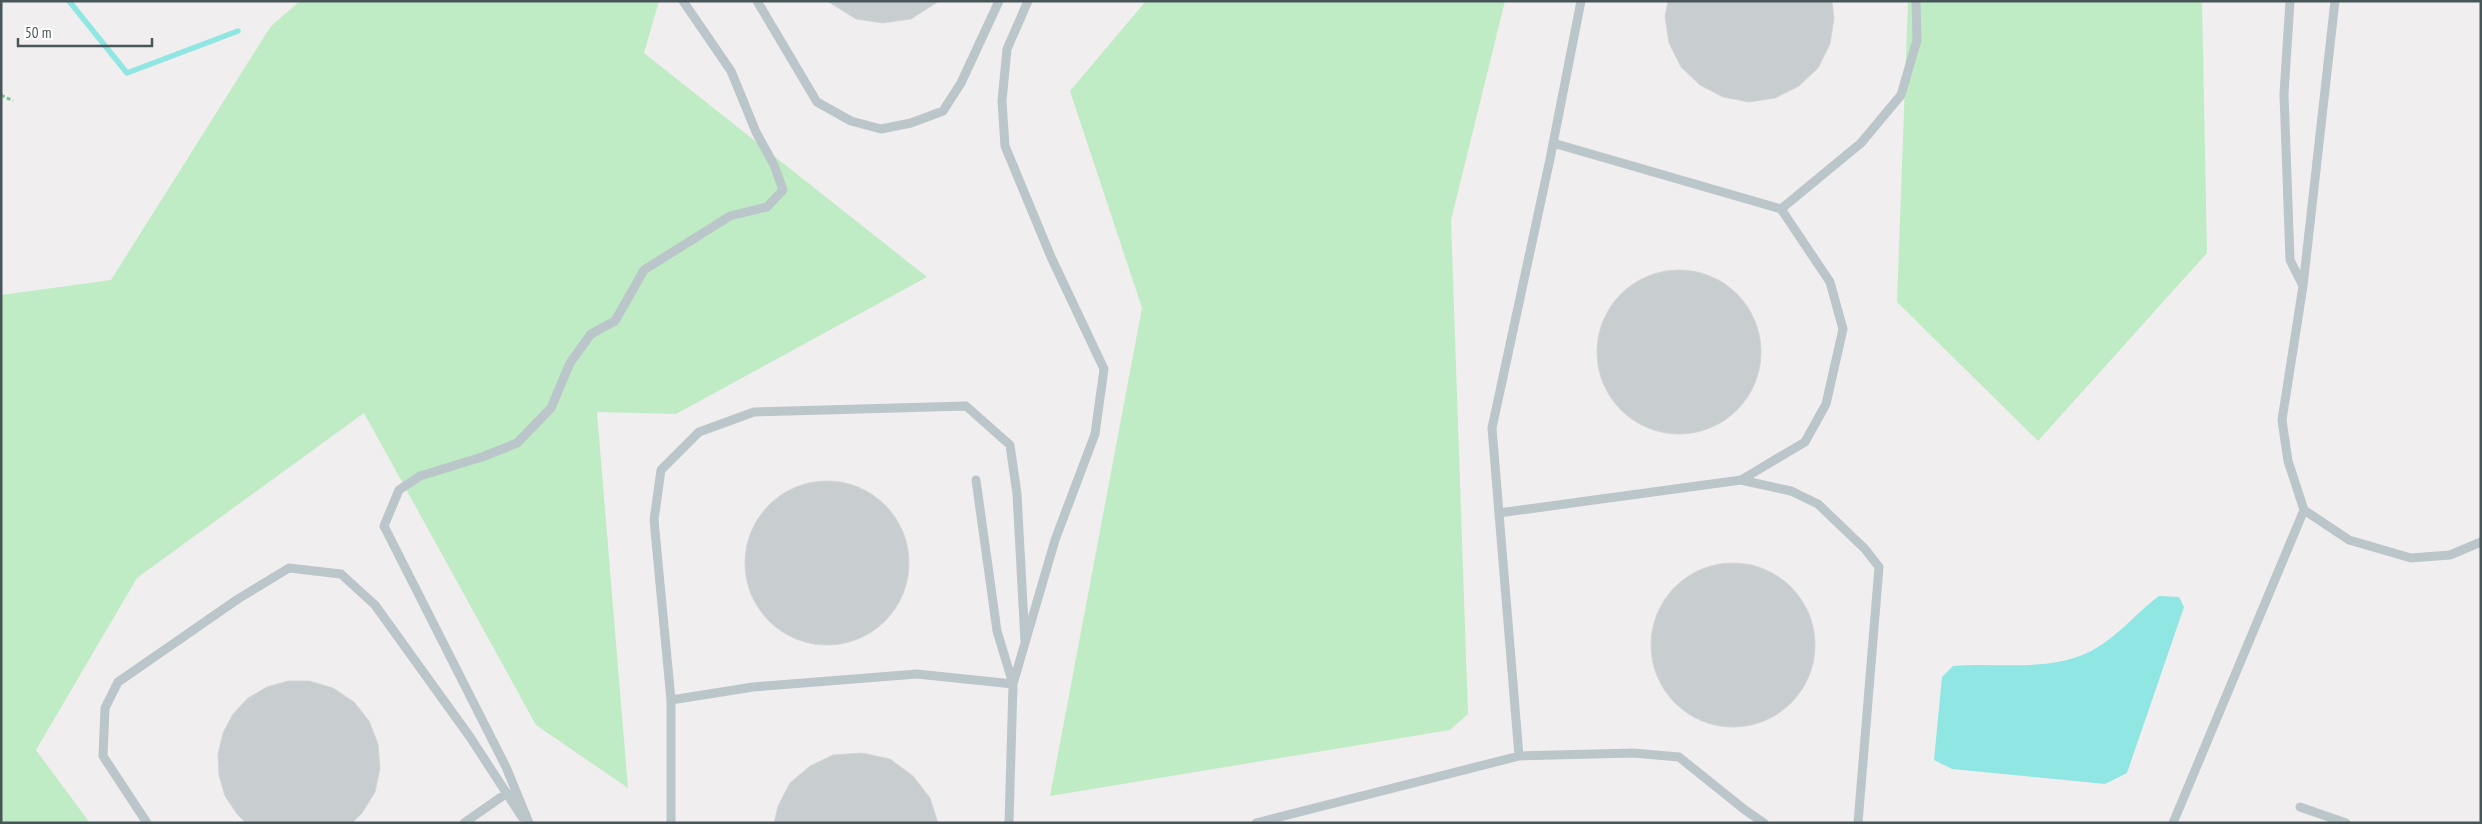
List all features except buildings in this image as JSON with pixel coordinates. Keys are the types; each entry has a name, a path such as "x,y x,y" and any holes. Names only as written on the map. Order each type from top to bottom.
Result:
{"lane":[{"path":"527,823 506,767 384,526 399,490 420,476 482,457 517,443 551,408 570,363 591,334 616,321 644,270 730,216 767,207 783,190 774,165 756,132 732,71 683,1"},
{"path":"758,1 817,102 851,121 881,129 912,123 943,111 961,83 999,1"},
{"path":"1009,823 1013,684 1055,540 1095,434 1104,369 1051,257 1005,146 1002,101 1007,48 1028,1"},
{"path":"1519,756 1492,428 1553,143 1581,1"},
{"path":"1781,209 1860,143 1901,95 1917,40 1916,1"},
{"path":"2290,1 2284,94 2290,260 2303,286"},
{"path":"2335,1 2303,286 2282,420 2288,461 2304,510 2349,540 2411,558 2450,555 2481,542"},
{"path":"1553,143 1781,209 1830,282 1843,329 1826,404 1805,442 1741,480"},
{"path":"671,823 670,700 654,520 661,470 699,432 754,412 966,406 1010,445 1017,494 1025,642"},
{"path":"976,480 997,631 1013,684"},
{"path":"1499,513 1741,480 1790,491 1818,504 1865,549 1879,567 1858,823"},
{"path":"2173,823 2304,510"},
{"path":"148,823 103,756 105,708 118,682 238,598 289,568 341,574 375,605 470,737 527,823"},
{"path":"670,700 753,687 918,674 1013,684"},
{"path":"1256,823 1519,756 1633,753 1679,757 1764,823"},
{"path":"464,823 507,794"},
{"path":"2300,807 2346,823"}],"path":[{"path":"1,95 13,101"}],"green space":[{"path":"300,1 659,1 644,53 927,277 676,414 597,412 628,788 536,725 364,413 137,578 36,750 90,823 1,823 1,295 111,280 271,26"},
{"path":"1146,1 1505,1 1451,220 1468,714 1450,730 1050,796 1142,308 1070,91"},
{"path":"1908,1 2202,1 2207,253 2038,441 1897,302"}],"water":[{"path":"2159,596 2179,597 2184,607 2127,773 2105,784 1952,769 1934,760 1942,677 1953,666 2038,664 2071,659 2097,648 2107,641"}],"waterway":[{"path":"69,1 127,73 238,31"}]}
